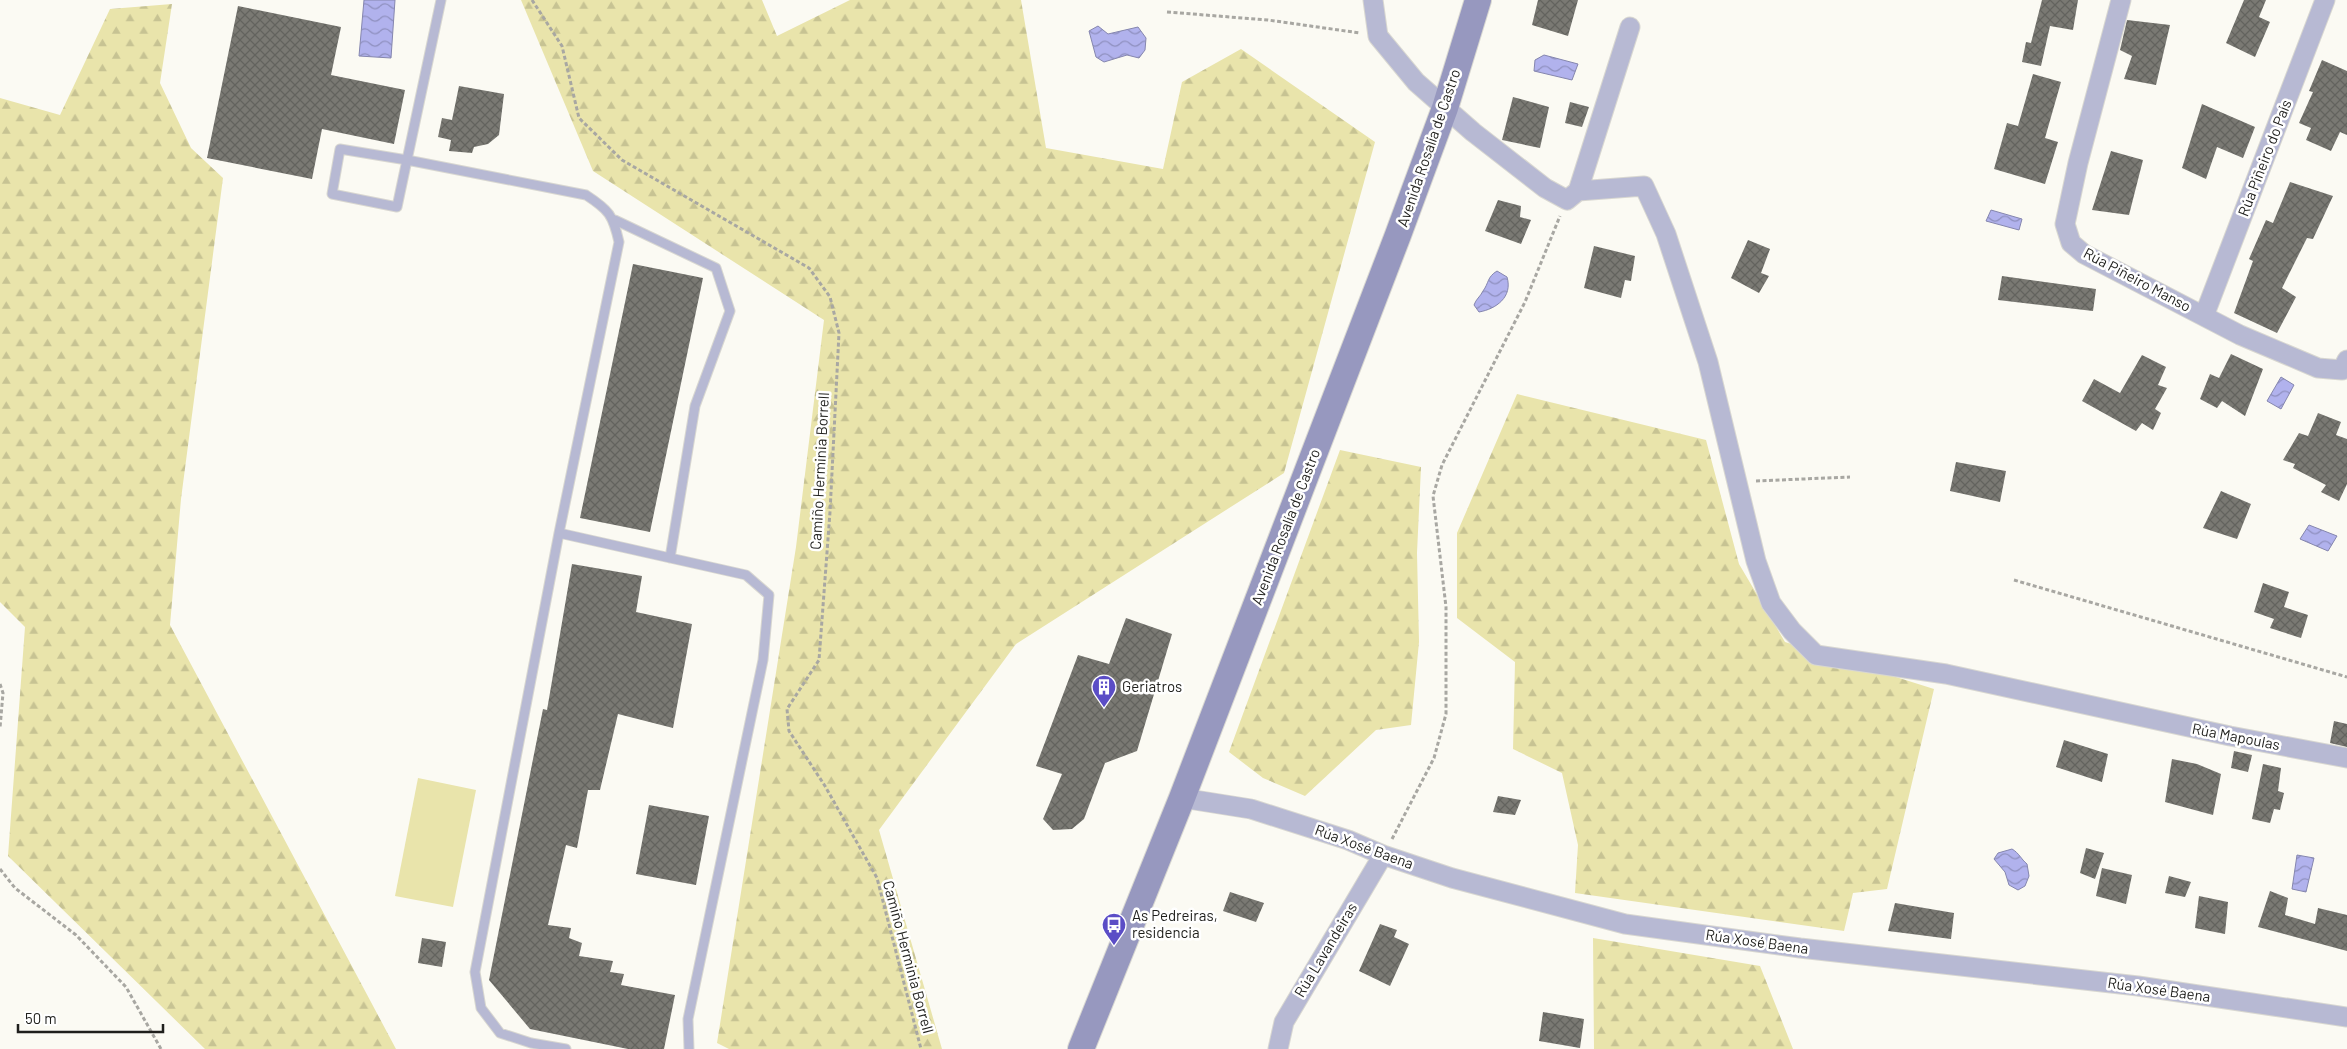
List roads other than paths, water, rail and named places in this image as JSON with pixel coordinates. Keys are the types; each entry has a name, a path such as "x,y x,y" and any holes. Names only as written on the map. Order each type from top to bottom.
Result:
{"street":[{"path":"1373,0 1378,36 1416,82 1445,108 1545,188 1572,196 1630,27"},
{"name":"Avenida Rosalía de Castro","path":"1081,1049 1182,798 1445,108 1478,0"},
{"name":"Rúa Piñeiro Manso","path":"2121,0 2064,224 2071,243 2084,254 2204,316 2318,368 2342,370 2347,360"},
{"name":"Rúa Piñeiro do País","path":"2204,316 2325,0"},
{"name":"Rúa Mapoulas","path":"1572,196 1644,186 1666,234 1708,362 1756,561 1772,603 1792,631 1816,656 1946,674 2124,714 2347,758"},
{"name":"Rúa Xosé Baena","path":"1182,798 1252,809 1348,840 1383,855 1452,878 1625,924 1800,948 2138,986 2347,1018"},
{"name":"Rúa Lavandeiras","path":"1278,1049 1284,1022 1383,855"}],"lane":[{"path":"441,0 407,160 397,207 332,194 340,149 407,160 586,195 606,208 615,220 620,242 559,533 475,972 481,1008 500,1033 531,1043 566,1049"},
{"path":"615,220 716,268 730,311 695,406 670,558"},
{"path":"559,533 746,575 769,595 763,660 688,1019 689,1049"}],"water":[{"path":"364,0 395,0 391,58 359,56"},
{"path":"1098,26 1108,34 1138,27 1146,38 1145,50 1139,58 1127,55 1104,62 1096,57 1089,31"},
{"path":"1544,55 1578,64 1572,80 1534,71 1535,60"},
{"path":"1991,210 2022,219 2019,230 1986,221"},
{"path":"1497,271 1507,277 1508,290 1502,301 1497,305 1479,312 1474,305 1490,278"},
{"path":"2281,377 2294,385 2281,409 2267,401"},
{"path":"2309,525 2337,536 2328,551 2300,539"},
{"path":"2012,849 2027,864 2029,876 2025,886 2018,890 2009,885 2005,872 1994,859 1998,853"},
{"path":"2297,855 2314,858 2306,892 2292,889"}],"place":[{"name":"Geriatros","path":"1104,708"},
{"name":"As Pedreiras, residencia","path":"1114,946"}]}
